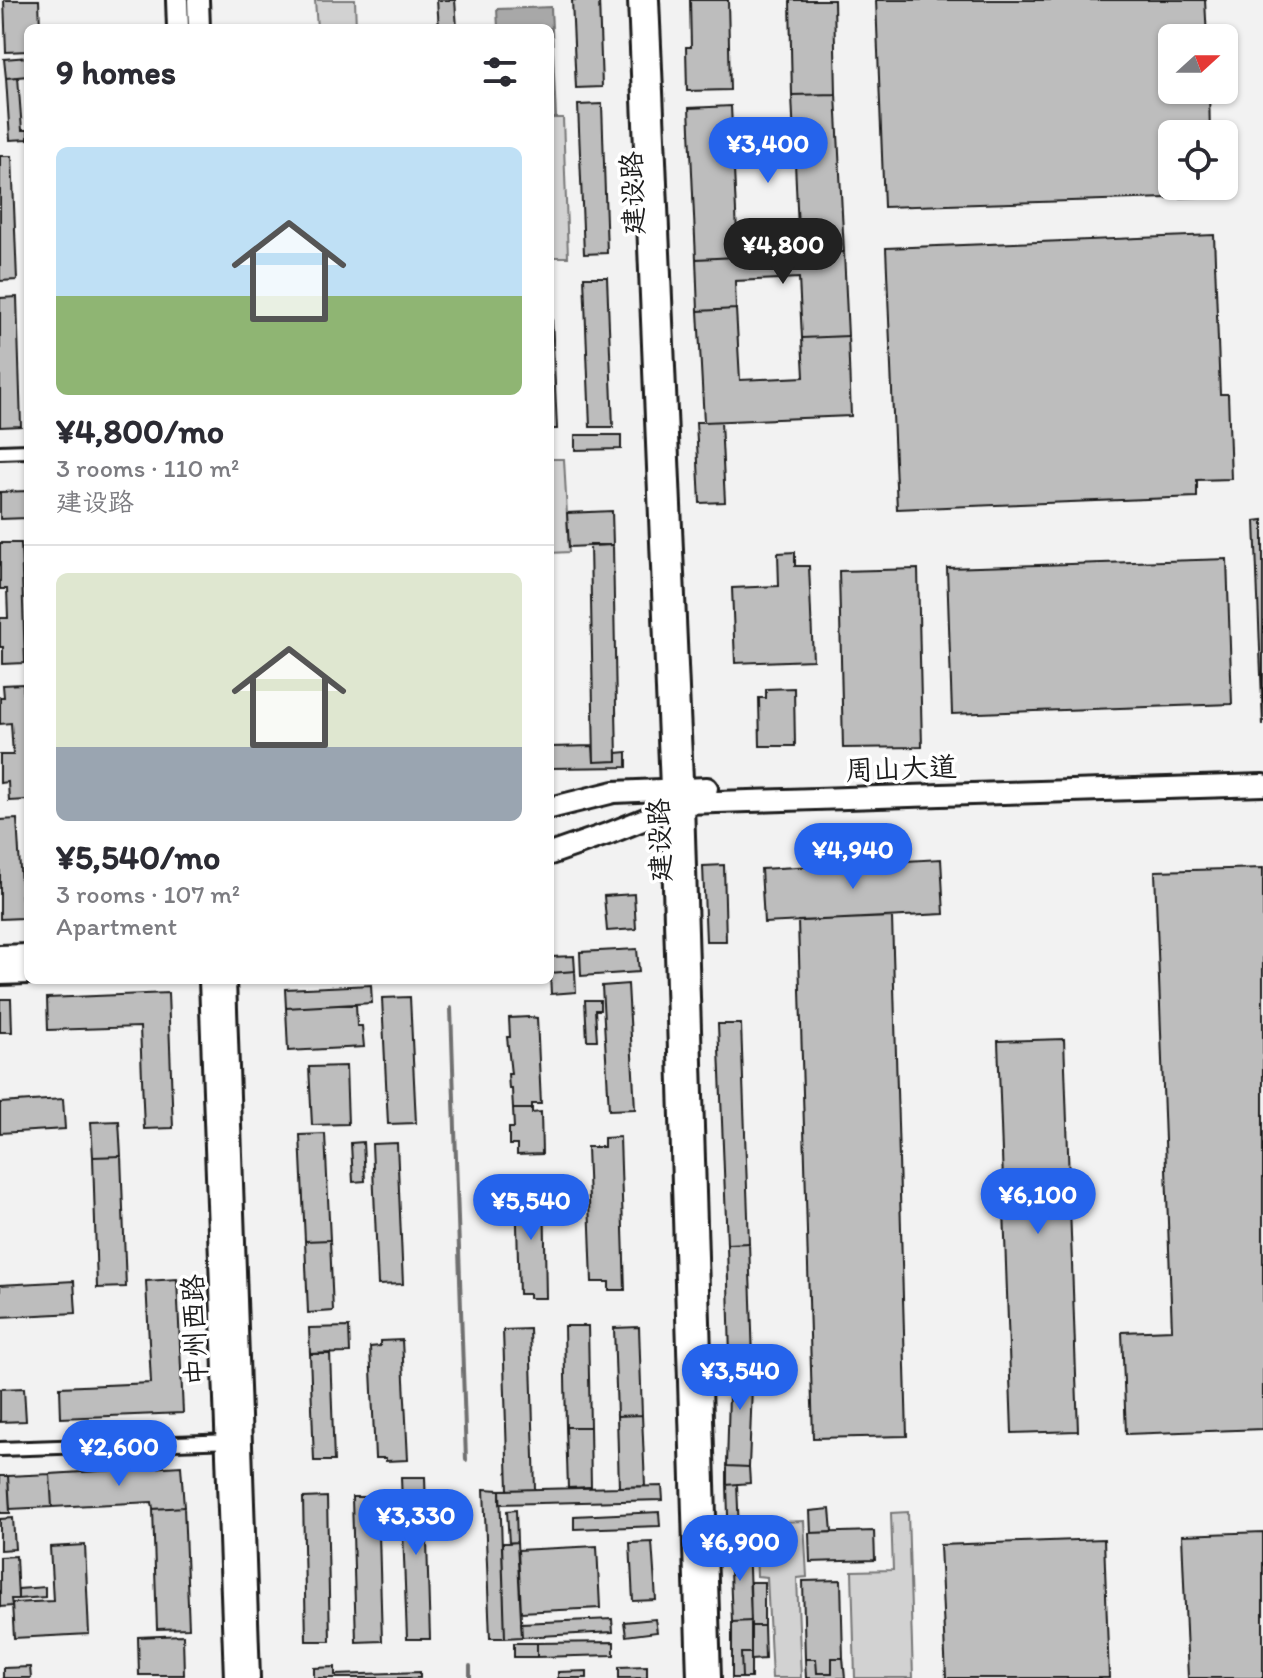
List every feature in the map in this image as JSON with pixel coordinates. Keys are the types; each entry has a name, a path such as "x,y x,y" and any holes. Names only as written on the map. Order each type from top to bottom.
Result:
{"main road":[{"path":"177,0 178,24"},
{"path":"198,0 199,24"},
{"name":"周山大道","path":"554,852 677,797 1263,771"},
{"name":"周山大道","path":"554,807 614,792 677,797 1263,785"},
{"path":"0,956 24,955"},
{"path":"0,974 24,973"},
{"name":"中州西路","path":"210,984 233,1442 249,1678"},
{"name":"中州西路","path":"225,984 235,1678"}],"street":[{"name":"建设路","path":"637,0 677,797 696,1678"},
{"name":"建设路","path":"650,0 677,797 712,1678"},
{"path":"0,452 24,451"},
{"path":"0,1449 233,1442"}],"shaded area":[{"path":"315,0 355,0 356,24 317,24"},
{"path":"551,7 552,24 498,24 497,9"},
{"path":"554,74 556,118 554,118"},
{"path":"554,118 563,118 568,257 554,257"},
{"path":"554,459 564,459 569,552 554,553"},
{"path":"908,1512 913,1678 855,1678 852,1571 893,1570 891,1513"},
{"path":"804,1521 807,1577 797,1578 801,1678 772,1678 767,1577 757,1576 755,1523"}],"building":[{"path":"4,0 39,0 40,24 24,24 24,51 6,52"},
{"path":"437,0 455,0 457,24 439,24"},
{"path":"572,0 599,0 602,87 576,88"},
{"path":"690,0 728,0 730,90 687,91 686,47 691,47"},
{"path":"790,0 834,0 836,94 792,95"},
{"path":"876,0 1205,0 1206,24 1158,24 1158,104 1209,104 1210,120 1158,120 1158,198 884,207"},
{"path":"24,57 24,76 6,78 4,59"},
{"path":"18,77 24,139 10,140 6,78"},
{"path":"836,94 844,252 696,259 689,108 731,106 737,233 798,230 792,95"},
{"path":"602,104 607,253 584,254 578,105"},
{"path":"0,156 12,156 17,280 0,281"},
{"path":"1214,235 1220,394 1228,394 1231,479 1197,480 1197,497 897,509 886,248"},
{"path":"844,252 848,336 802,338 799,278 735,281 736,309 698,311 696,259"},
{"path":"584,277 607,277 613,427 590,427"},
{"path":"17,297 21,426 0,427 0,298"},
{"path":"736,309 740,380 804,377 802,338 848,336 851,416 704,422 698,311"},
{"path":"554,362 557,429 554,429"},
{"path":"696,422 721,422 725,502 700,503"},
{"path":"575,435 621,435 621,449 575,450"},
{"path":"24,491 24,518 0,519 0,492"},
{"path":"612,511 613,545 569,547 567,513"},
{"path":"1263,520 1263,726 1255,521"},
{"path":"0,543 21,543 24,663 3,664 0,618 8,618 7,589 0,589"},
{"path":"590,545 613,545 617,761 594,762"},
{"path":"795,552 795,566 809,566 813,660 735,663 732,588 779,586 778,553"},
{"path":"1227,559 1232,704 952,714 947,568"},
{"path":"918,569 922,747 843,748 839,571"},
{"path":"23,684 24,800 9,801 8,782 0,783 0,755 13,755 11,723 0,724 3,685"},
{"path":"794,688 795,746 760,746 759,698 766,698 766,689"},
{"path":"593,746 594,762 617,761 617,753 627,752 627,767 554,768 554,747"},
{"path":"17,819 23,918 0,919 0,820"},
{"path":"941,859 944,914 764,923 761,869"},
{"path":"724,865 726,941 706,941 703,866"},
{"path":"1263,868 1263,1429 1126,1434 1122,1332 1172,1330 1155,871"},
{"path":"634,894 636,929 607,931 604,896"},
{"path":"892,917 907,1436 813,1438 798,921"},
{"path":"637,949 639,972 581,976 580,952"},
{"path":"574,956 575,971 554,973 554,957"},
{"path":"575,971 576,992 551,994 554,973"},
{"path":"628,984 635,1109 609,1110 602,986"},
{"path":"371,985 372,1003 286,1008 285,989"},
{"path":"168,993 173,1128 144,1129 140,1027 48,1030 47,998"},
{"path":"410,997 416,1123 388,1124 382,998"},
{"path":"0,999 11,999 12,1032 0,1032"},
{"path":"585,1000 600,1000 600,1010 595,1010 597,1040 587,1040"},
{"path":"356,1004 357,1026 362,1026 364,1047 288,1051 286,1008"},
{"path":"509,1018 537,1018 541,1104 532,1104 532,1109 513,1109 508,1074 511,1074 507,1037 510,1037"},
{"path":"718,1024 741,1024 749,1243 727,1244"},
{"path":"1064,1039 1078,1431 1012,1433 998,1041"},
{"path":"346,1066 348,1124 312,1125 309,1067"},
{"path":"63,1099 65,1129 0,1133 0,1103"},
{"path":"513,1109 541,1112 542,1154 517,1155 517,1145 509,1145 509,1128 514,1128"},
{"path":"119,1121 121,1156 93,1157 91,1122"},
{"path":"325,1134 330,1240 305,1241 300,1135"},
{"path":"620,1137 625,1290 609,1290 609,1282 592,1282 587,1147 604,1147 604,1138"},
{"path":"363,1142 365,1181 353,1182 351,1143"},
{"path":"397,1143 403,1284 378,1285 372,1144"},
{"path":"121,1156 126,1287 97,1288 93,1157"},
{"path":"526,1187 544,1187 546,1298 529,1298 529,1294 519,1294 516,1191 526,1191"},
{"path":"330,1240 333,1311 308,1313 305,1241"},
{"path":"749,1243 753,1359 730,1358 727,1244"},
{"path":"177,1279 183,1413 61,1418 60,1387 151,1383 146,1281"},
{"path":"74,1281 76,1313 0,1317 0,1285"},
{"path":"564,1326 588,1326 590,1427 566,1427"},
{"path":"349,1327 350,1353 310,1354 309,1328"},
{"path":"639,1327 642,1415 617,1416 614,1328"},
{"path":"530,1329 535,1489 508,1490 503,1330"},
{"path":"402,1340 408,1460 386,1461 386,1458 375,1458 370,1347 380,1346 380,1341"},
{"path":"330,1353 334,1461 314,1461 310,1354"},
{"path":"730,1358 753,1359 749,1467 727,1466"},
{"path":"24,1388 26,1421 0,1422 0,1389"},
{"path":"642,1415 645,1486 619,1487 617,1416"},
{"path":"566,1427 590,1427 591,1487 568,1488"},
{"path":"181,1466 184,1507 153,1509 152,1502 52,1507 50,1474"},
{"path":"727,1466 749,1467 750,1483 727,1485"},
{"path":"50,1474 52,1507 10,1509 8,1476"},
{"path":"0,1476 8,1476 10,1513 0,1513"},
{"path":"401,1477 425,1477 430,1639 407,1639"},
{"path":"737,1484 739,1532 747,1531 748,1544 729,1545 727,1485"},
{"path":"662,1486 663,1500 500,1504 500,1490"},
{"path":"484,1489 500,1490 505,1638 490,1638"},
{"path":"327,1497 330,1641 306,1641 303,1498"},
{"path":"352,1497 378,1497 382,1641 356,1642"},
{"path":"184,1507 189,1628 157,1629 153,1509"},
{"path":"830,1509 832,1532 811,1533 810,1511"},
{"path":"516,1510 517,1542 509,1543 507,1511"},
{"path":"659,1512 660,1526 574,1529 574,1516"},
{"path":"13,1518 15,1549 0,1550 0,1519"},
{"path":"874,1531 875,1560 810,1562 809,1533"},
{"path":"1263,1532 1263,1678 1188,1678 1182,1535"},
{"path":"1104,1539 1109,1678 946,1678 940,1545"},
{"path":"517,1542 522,1637 505,1638 502,1543"},
{"path":"652,1542 656,1600 633,1601 630,1543"},
{"path":"748,1544 751,1621 732,1622 729,1545"},
{"path":"85,1545 89,1634 14,1638 12,1603 53,1601 50,1547"},
{"path":"597,1546 600,1608 521,1612 518,1550"},
{"path":"16,1556 18,1599 11,1599 12,1606 0,1607 0,1557"},
{"path":"841,1580 843,1658 832,1658 832,1673 817,1673 816,1659 805,1659 803,1581"},
{"path":"750,1582 764,1582 764,1626 751,1626"},
{"path":"45,1587 45,1597 18,1599 18,1589"},
{"path":"612,1619 613,1632 522,1637 521,1623"},
{"path":"655,1619 657,1632 626,1636 624,1622"},
{"path":"751,1621 751,1653 741,1653 742,1678 732,1678 732,1622"},
{"path":"751,1626 764,1626 765,1659 751,1660"},
{"path":"183,1635 184,1675 139,1675 138,1637"},
{"path":"614,1642 614,1655 537,1657 537,1643"},
{"path":"514,1643 537,1643 537,1657 514,1657"},
{"path":"741,1653 751,1653 751,1678 742,1678"},
{"path":"832,1658 843,1658 845,1678 806,1678 805,1659 816,1659 817,1673 832,1673"},
{"path":"647,1666 647,1678 619,1678 619,1667"},
{"path":"30,1667 31,1678 3,1678 3,1668"},
{"path":"335,1667 335,1675 420,1672 420,1678 314,1678 314,1668"},
{"path":"587,1671 587,1678 558,1678 558,1672"}],"waterway":[{"path":"451,1008 466,1460"},
{"path":"470,1666 470,1678"}]}
